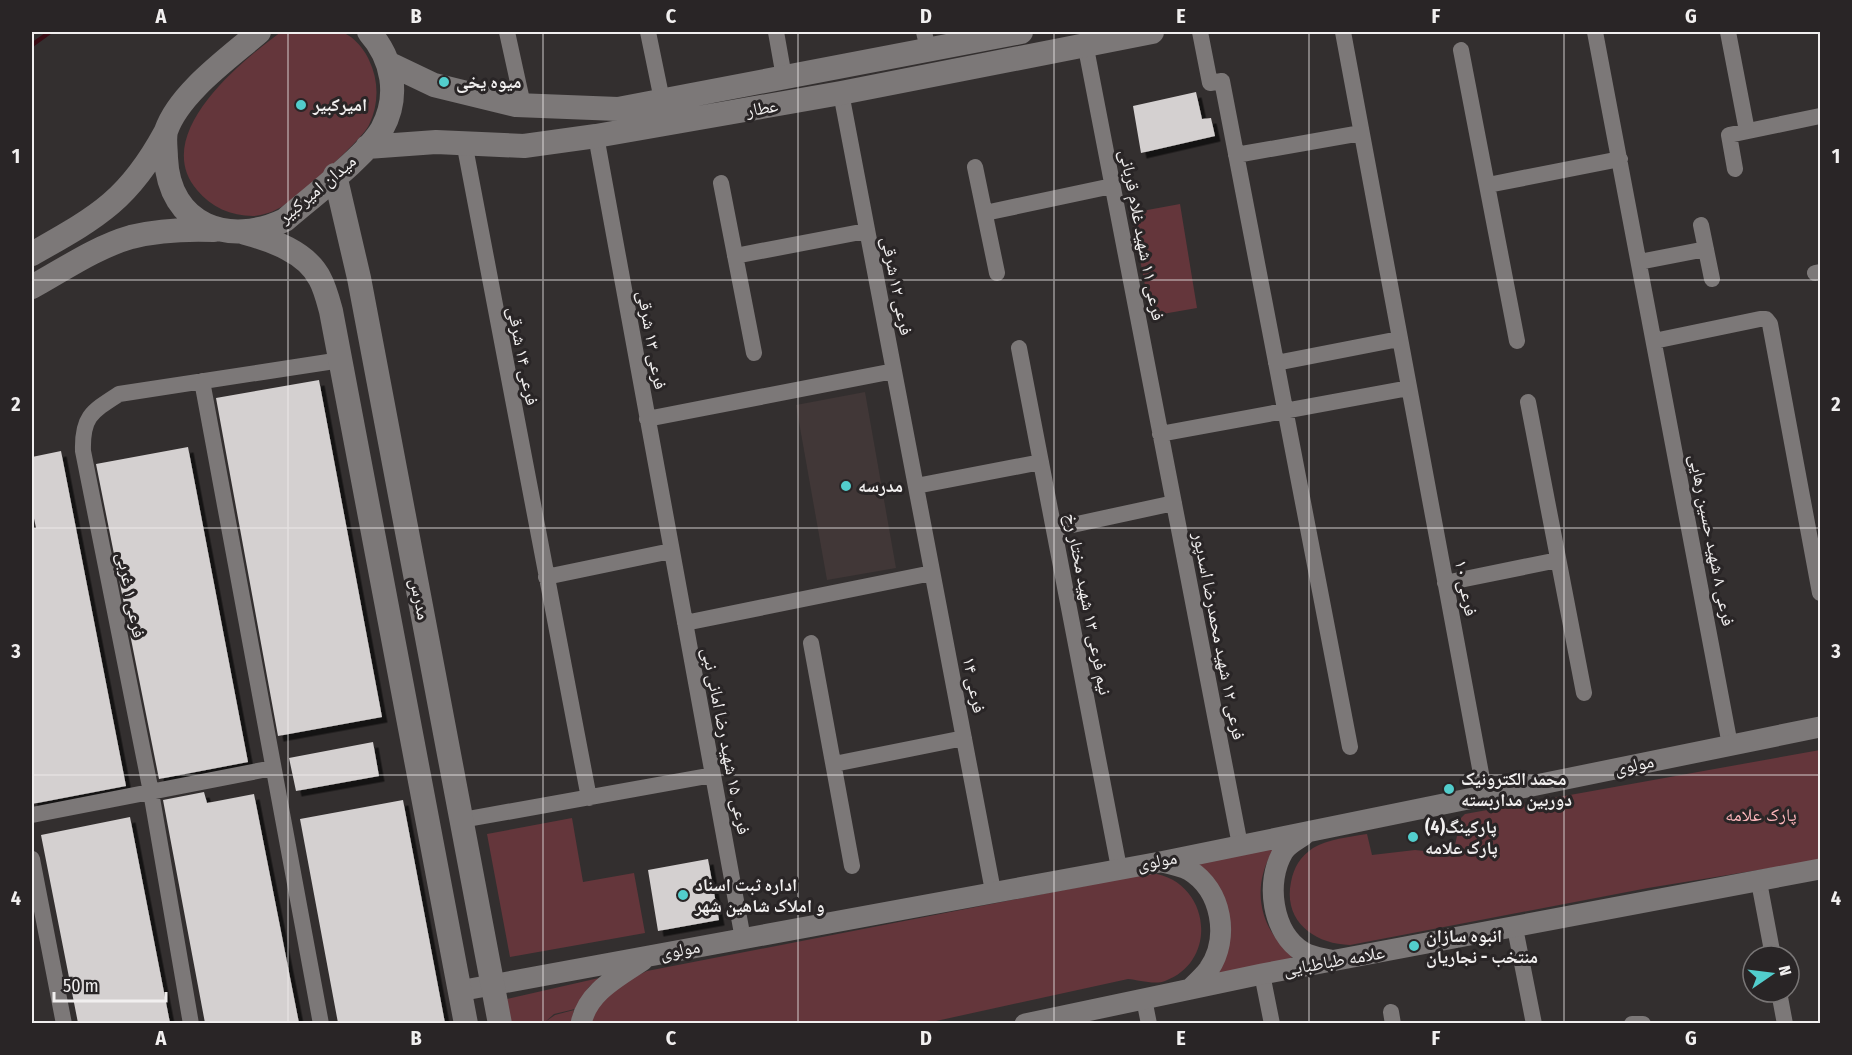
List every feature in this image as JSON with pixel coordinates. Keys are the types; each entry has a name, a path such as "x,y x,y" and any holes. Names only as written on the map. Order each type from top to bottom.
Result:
{"main road":[{"path":"230,32 230,57"},
{"path":"32,254 91,221 112,206 150,161 186,98 259,32"},
{"name":"عطار","path":"390,64 434,85 523,105 618,109 784,77 926,40 1021,32"},
{"name":"عطار","path":"367,147 409,142 464,142 524,146 596,136 842,93 1085,43 1152,32"},
{"name":"میدان امیرکبیر","path":"165,133 167,178 176,198 192,216 218,230 245,233 268,228 285,220 367,147 382,129 390,105 393,80 390,64 373,34"},
{"path":"707,92 711,116"},
{"name":"مدرس","path":"335,175 359,278 500,1023"},
{"path":"32,287 108,246 130,238 160,232 218,230"},
{"name":"مدرس","path":"245,233 269,239 298,255 320,277 331,310 466,1023"}],"street":[{"path":"507,32 523,105"},
{"path":"648,32 662,100"},
{"path":"776,32 784,77"},
{"path":"1200,32 1210,83 1222,81 1350,747"},
{"name":"فرعی ۱۰","path":"1343,32 1485,795"},
{"name":"فرعی ۸ شهید حسین رهایی","path":"1595,32 1731,745"},
{"path":"1728,32 1746,131"},
{"name":"فرعی ۱۱ شهید غلام قربانی","path":"1085,43 1160,434"},
{"path":"1461,50 1517,340"},
{"name":"فرعی ۱۲ شرقی","path":"842,93 866,231 916,486"},
{"path":"1735,169 1729,135 1821,116"},
{"path":"1236,155 1361,134"},
{"name":"فرعی ۱۳ شرقی","path":"596,136 671,551"},
{"name":"فرعی ۱۴ شرقی","path":"464,142 546,577"},
{"path":"1488,185 1620,159"},
{"path":"975,167 997,273"},
{"path":"721,183 754,353"},
{"path":"985,213 1112,186"},
{"path":"1701,225 1712,279"},
{"path":"735,256 866,231"},
{"path":"1639,262 1706,249"},
{"path":"1654,341 1766,319 1770,324 1813,517 1821,593"},
{"path":"1276,363 1400,339"},
{"name":"نیم فرعی ۱۳ شهید مختار رخ","path":"1019,348 1119,868"},
{"path":"321,1023 202,381 341,360"},
{"path":"647,419 894,371"},
{"name":"فرعی ۱ غربی","path":"191,1023 151,792 83,451 82,428 97,408 119,394 202,381"},
{"path":"1160,434 1409,388"},
{"path":"1528,402 1584,693"},
{"name":"فرعی ۱۲ شهید محمدرضا اسدپور","path":"1160,434 1240,845"},
{"path":"916,486 1041,462"},
{"name":"فرعی ۱۴","path":"916,486 993,891"},
{"path":"1054,529 1174,503"},
{"path":"589,798 546,577 671,551"},
{"name":"فرعی ۱۵ شهید رضا امانی نبی","path":"671,551 743,939"},
{"path":"1445,583 1558,560"},
{"path":"685,623 932,573"},
{"path":"811,643 852,866"},
{"name":"مولوی","path":"459,991 1160,862 1821,727"},
{"path":"834,764 964,738"},
{"path":"32,815 273,768"},
{"path":"462,820 713,775"},
{"path":"1309,831 1284,850 1272,875 1273,897 1280,923 1294,945 1304,952 1335,961"},
{"path":"32,859 64,1023"},
{"path":"1160,862 1189,870 1202,882 1214,897 1220,918 1221,941 1209,968 1190,989"},
{"name":"علامه طباطبایی","path":"1025,1023 1262,974 1821,869"},
{"path":"1759,882 1771,944"},
{"path":"1515,928 1534,1023"},
{"path":"581,1023 590,1001 600,989 651,955"},
{"path":"1262,974 1272,1023"},
{"path":"1144,999 1149,1023"},
{"path":"1781,1004 1785,1023"},
{"path":"1632,1023 1643,1023"}],"shaded area":[{"name":"مدرسه","path":"865,392 896,568 827,580 796,405"}],"green space":[{"path":"334,31 345,33 358,43 367,56 375,76 375,109 364,133 329,168 291,200 265,214 253,216 237,214 215,206 197,190 185,169 185,146 192,123 206,101 244,61 281,32"},
{"path":"1180,204 1197,308 1151,316 1131,213"},
{"name":"پارک علامه","path":"1820,750 1820,860 1648,888 1350,945 1337,944 1313,935 1297,919 1292,908 1291,882 1298,863 1313,848 1332,840 1367,834 1372,855 1415,850 1453,854 1461,818 1465,814"},
{"path":"572,818 583,882 634,873 645,933 510,957 487,834"},
{"path":"1274,849 1262,877 1262,905 1265,919 1281,944 1292,955 1291,960 1219,974 1222,957 1195,860"},
{"path":"1151,873 1171,879 1186,890 1196,905 1201,922 1200,940 1194,957 1183,971 1165,981 1128,979 927,1023 589,1024 598,1007 612,992 647,971"},
{"path":"599,978 589,987 575,1009 554,1014 545,1022 555,1015 574,1010 571,1023 511,1023 507,999"}],"building":[{"path":"1196,92 1202,119 1211,118 1215,136 1141,153 1133,106"},
{"path":"319,380 382,717 278,736 216,398"},
{"path":"188,447 248,762 159,779 96,464"},
{"path":"61,451 126,786 32,804 32,528 36,528 32,509 32,457"},
{"path":"373,742 379,776 296,791 289,758"},
{"path":"204,792 207,803 254,794 299,1023 205,1023 163,800"},
{"path":"403,800 445,1023 338,1023 300,819"},
{"path":"130,817 170,1023 78,1023 41,835"},
{"name":"اداره ثبت اسناد و املاک شاهین شهر","path":"708,859 719,920 658,931 648,870"}],"waterway":[{"path":"32,45 50,32"}],"place":[{"name":"میوه یخی","path":"444,82"},
{"name":"امیرکبیر","path":"301,105"},
{"name":"مدرسه","path":"846,486"},
{"name":"محمد الکترونیک دوربین مداربسته","path":"1449,789"},
{"name":"پارکینگ(4) پارک علامه","path":"1413,837"},
{"name":"اداره ثبت اسناد و املاک شاهین شهر","path":"683,895"},
{"name":"انبوه سازان منتخب - نجاریان","path":"1414,946"}]}
